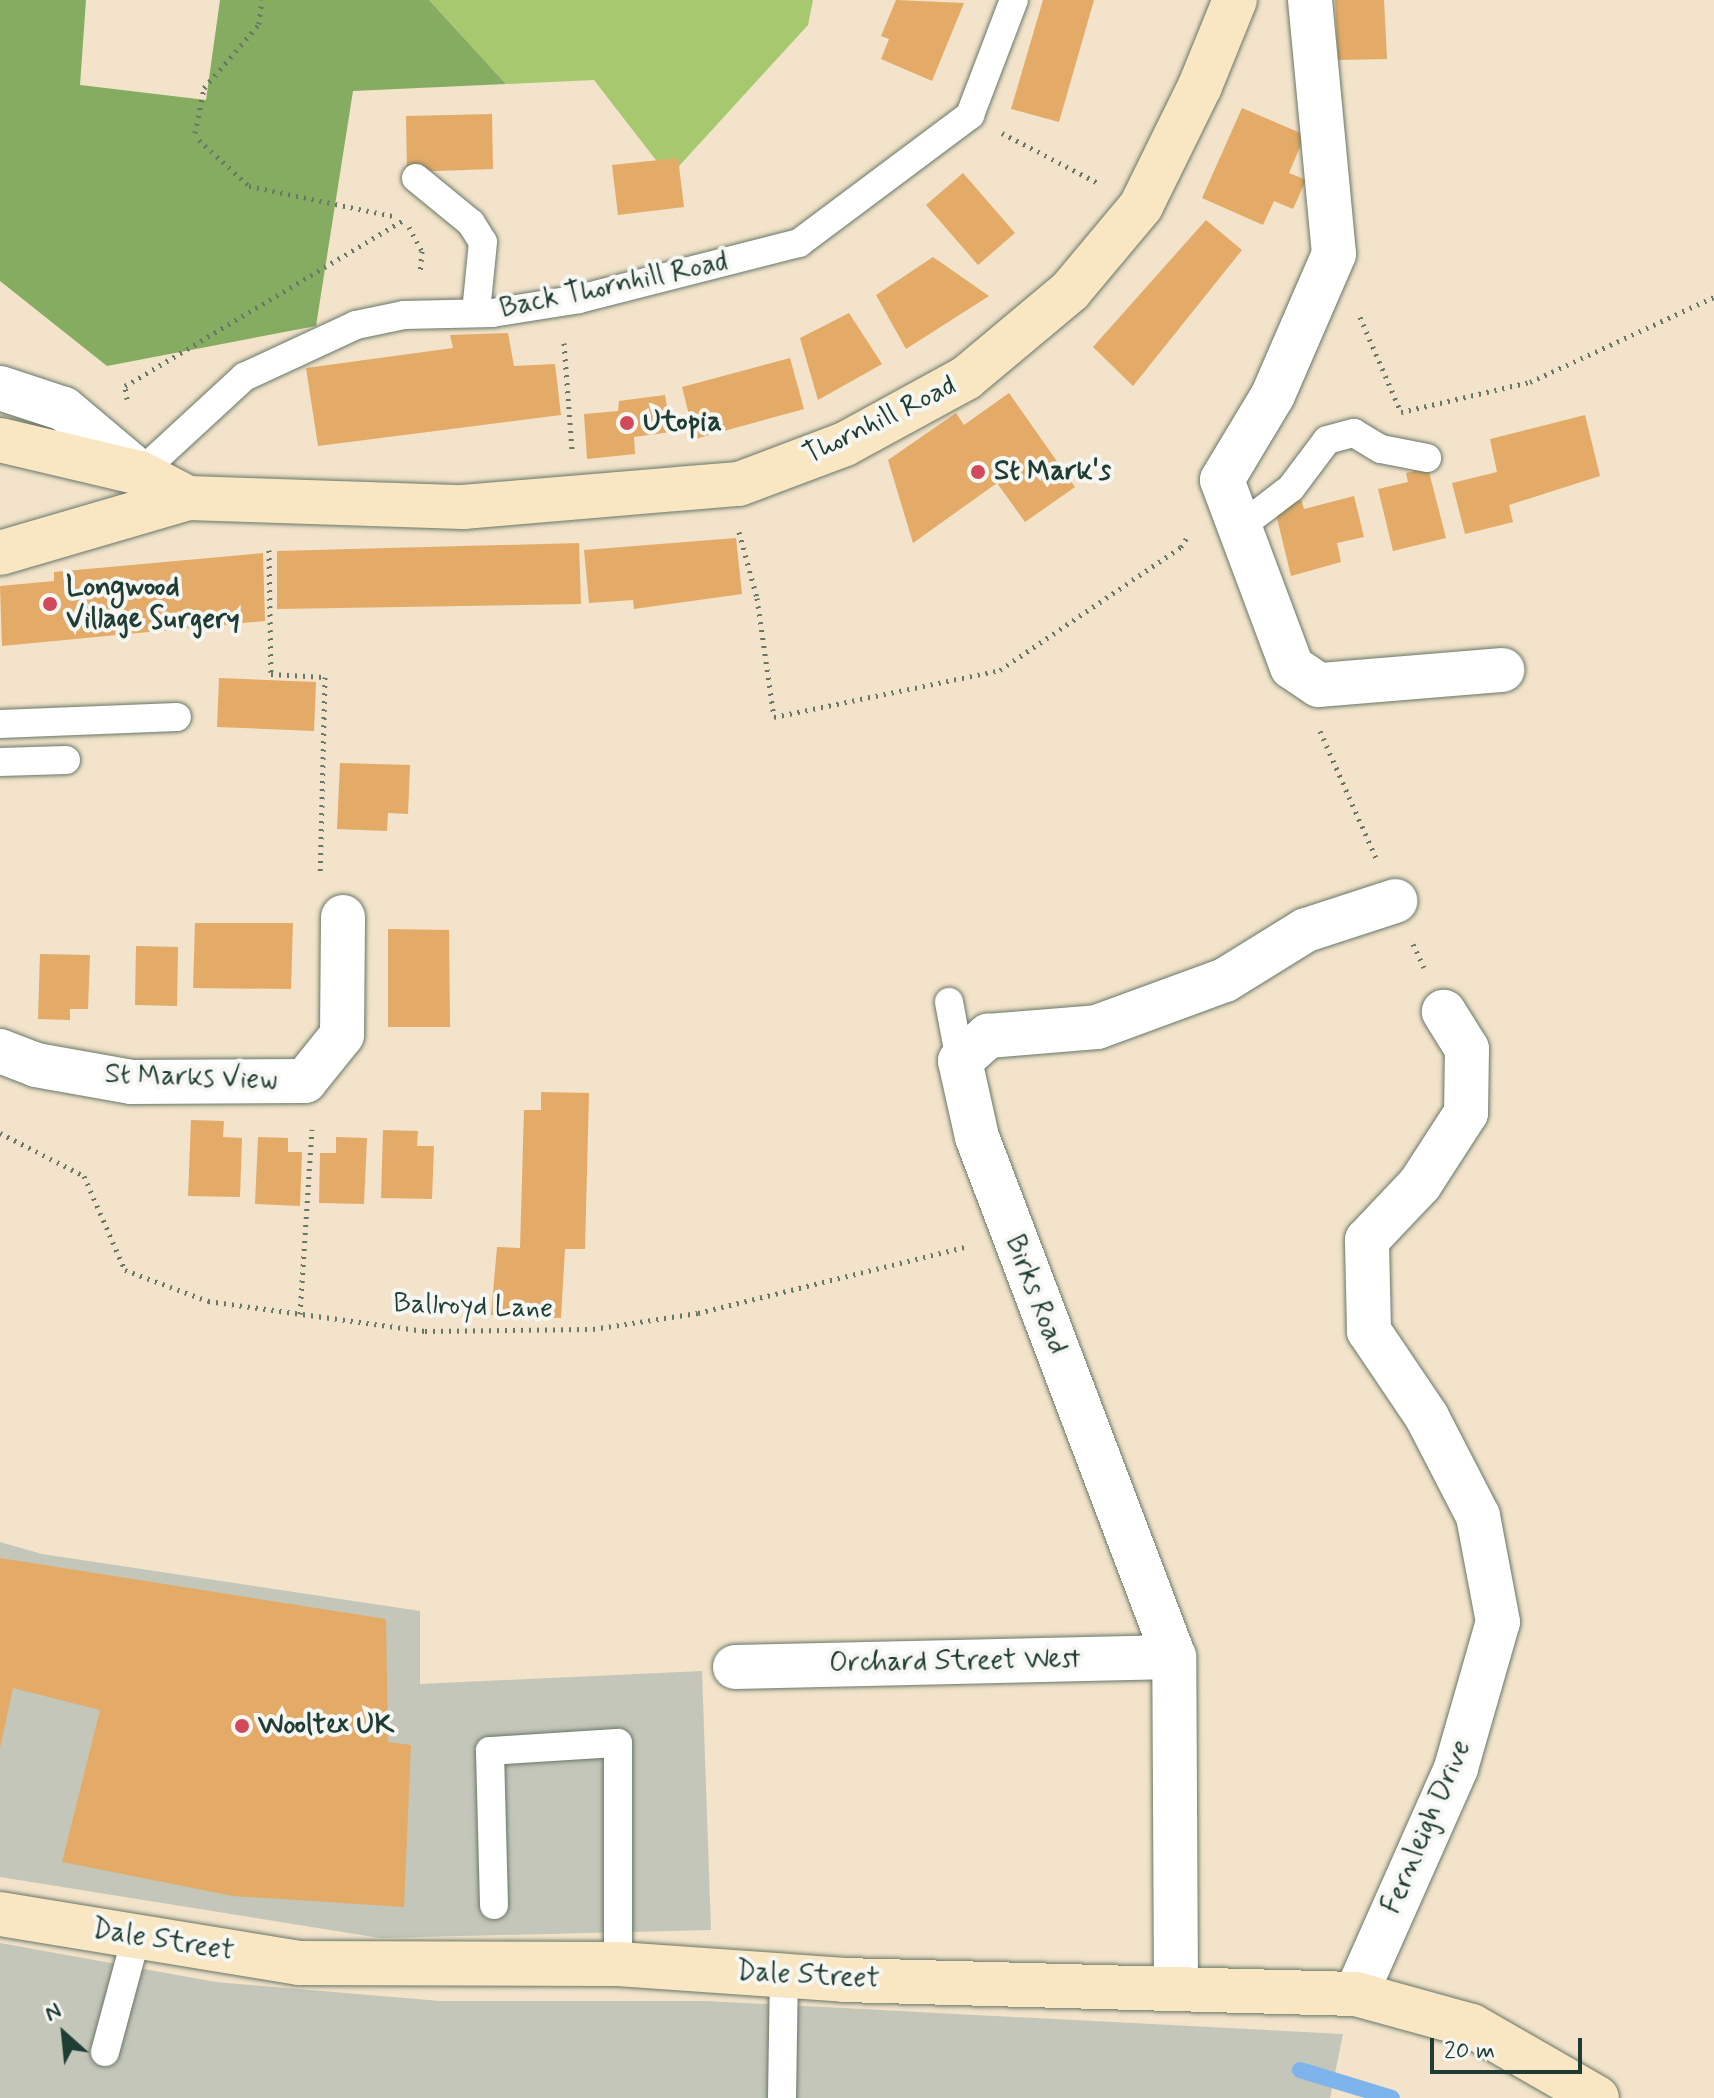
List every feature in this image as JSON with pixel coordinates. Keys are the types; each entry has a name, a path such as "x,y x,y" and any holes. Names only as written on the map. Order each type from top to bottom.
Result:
{"street":[{"name":"Thornhill Road","path":"0,440 140,473 188,498 463,507 739,484 845,444 966,378 1070,291 1141,206 1200,86 1235,0"},
{"path":"1310,0 1334,254 1273,395 1222,480 1292,667 1319,685 1502,670"},
{"path":"0,388 64,409 140,473"},
{"path":"0,553 188,498"},
{"path":"960,1061 988,1036 1097,1027 1125,1017 1225,980 1306,930 1395,901"},
{"name":"St Marks View","path":"0,1051 36,1065 131,1082 305,1081 342,1035 343,917"},
{"name":"Fernleigh Drive","path":"1356,1994 1456,1768 1498,1622 1478,1516 1427,1417 1369,1331 1367,1240 1420,1184 1466,1113 1467,1049 1444,1012"},
{"name":"Birks Road","path":"960,1061 977,1137 1012,1235 1174,1657 1176,1989"},
{"name":"Orchard Street West","path":"735,1667 1174,1657"},
{"name":"Dale Street","path":"0,1914 299,1963 618,1964 784,1975 1356,1994 1472,2026 1597,2098"}],"lane":[{"path":"970,115 1014,0"},
{"name":"Back Thornhill Road","path":"140,473 244,377 356,325 404,315 476,312 560,302 799,243 970,115"},
{"path":"416,178 471,223 483,242 476,312"},
{"path":"1240,527 1291,488 1327,440 1354,433 1381,449 1427,458"},
{"path":"0,724 177,717"},
{"path":"0,762 66,760"},
{"path":"949,1002 960,1061"},
{"path":"494,1905 490,1751 618,1743 618,1964"},
{"path":"105,2052 136,1937"},
{"path":"782,2098 784,1975"}],"path":[{"path":"195,133 204,88 259,24 262,0"},
{"path":"970,115 1141,206"},
{"path":"199,140 249,186 405,219"},
{"path":"404,315 419,288 422,251 405,219"},
{"path":"140,473 125,386 405,219"},
{"path":"1334,254 1401,412 1530,382 1714,297"},
{"path":"560,302 576,498"},
{"path":"726,484 757,598 774,717 1000,670 1181,547 1222,480"},
{"path":"267,501 271,674 325,677 319,880"},
{"path":"1292,667 1444,1012"},
{"path":"300,1314 315,1090 305,1081"},
{"name":"Ballroyd Lane","path":"0,1133 84,1176 125,1270 208,1301 425,1331 593,1329 698,1313 1012,1235"}],"shaded area":[{"path":"0,1542 42,1554 420,1611 420,1684 702,1671 711,1930 380,1938 0,1877"},
{"path":"0,1943 216,1982 440,2001 707,2001 1343,2034 1330,2098 0,2098"}],"green space":[{"path":"0,0 86,0 80,85 206,100 220,0 429,0 506,84 353,91 316,326 107,366 0,281"},
{"path":"429,0 813,0 808,25 669,177 594,80 506,84"}],"building":[{"path":"896,0 964,3 932,81 881,59 889,39 881,36"},
{"path":"1043,0 1094,0 1059,122 1011,109"},
{"path":"1335,0 1384,0 1387,59 1338,60"},
{"path":"1242,108 1305,135 1289,173 1306,180 1293,209 1274,201 1263,225 1202,198"},
{"path":"492,114 493,169 407,172 406,116"},
{"path":"678,158 684,207 618,215 612,165"},
{"path":"963,173 1015,233 978,265 926,205"},
{"path":"1206,220 1242,250 1133,386 1093,347"},
{"path":"933,257 989,296 906,349 876,295"},
{"path":"849,313 882,364 818,400 800,338"},
{"path":"508,333 514,366 555,364 561,415 318,446 306,368 453,348 450,335"},
{"path":"790,358 804,409 695,439 682,387"},
{"name":"St Mark's","path":"1009,393 1075,487 1025,522 997,483 913,543 888,460 956,413 964,425"},
{"name":"Utopia","path":"665,395 671,432 634,437 635,454 587,459 584,414 618,411 619,401"},
{"path":"1585,415 1600,476 1509,505 1513,522 1465,534 1452,483 1497,472 1490,439"},
{"path":"1428,468 1446,538 1393,551 1378,489 1408,482 1406,473"},
{"path":"1354,496 1364,537 1337,543 1341,562 1291,576 1274,506 1301,499 1304,509"},
{"path":"736,538 742,594 634,609 633,600 589,603 584,550"},
{"path":"579,543 581,604 277,609 277,551"},
{"path":"263,553 265,621 2,646 0,586 54,581 54,572"},
{"path":"219,678 316,682 314,731 217,727"},
{"path":"340,763 410,765 408,814 388,813 387,831 337,829"},
{"path":"195,923 293,923 291,989 193,988"},
{"path":"388,929 449,930 450,1027 388,1027"},
{"path":"136,946 178,947 177,1006 135,1005"},
{"path":"40,954 90,955 88,1009 70,1009 70,1020 38,1019"},
{"path":"541,1092 589,1093 585,1249 565,1249 561,1318 491,1315 497,1247 520,1248 524,1110 541,1110"},
{"path":"191,1120 224,1121 223,1137 242,1138 240,1197 188,1196"},
{"path":"383,1130 418,1131 417,1146 434,1146 432,1199 381,1198"},
{"path":"258,1137 288,1138 288,1152 302,1152 300,1206 255,1204"},
{"path":"336,1137 367,1138 364,1204 319,1203 320,1153 336,1153"},
{"name":"Wooltex UK","path":"0,1558 386,1619 388,1742 411,1745 404,1907 233,1896 62,1862 100,1710 13,1688 0,1748"}],"waterway":[{"path":"1300,2070 1392,2098"}],"place":[{"name":"Utopia","path":"627,423"},
{"name":"St Mark's","path":"978,472"},
{"name":"Longwood Village Surgery","path":"50,604"},
{"name":"Wooltex UK","path":"242,1726"}]}
